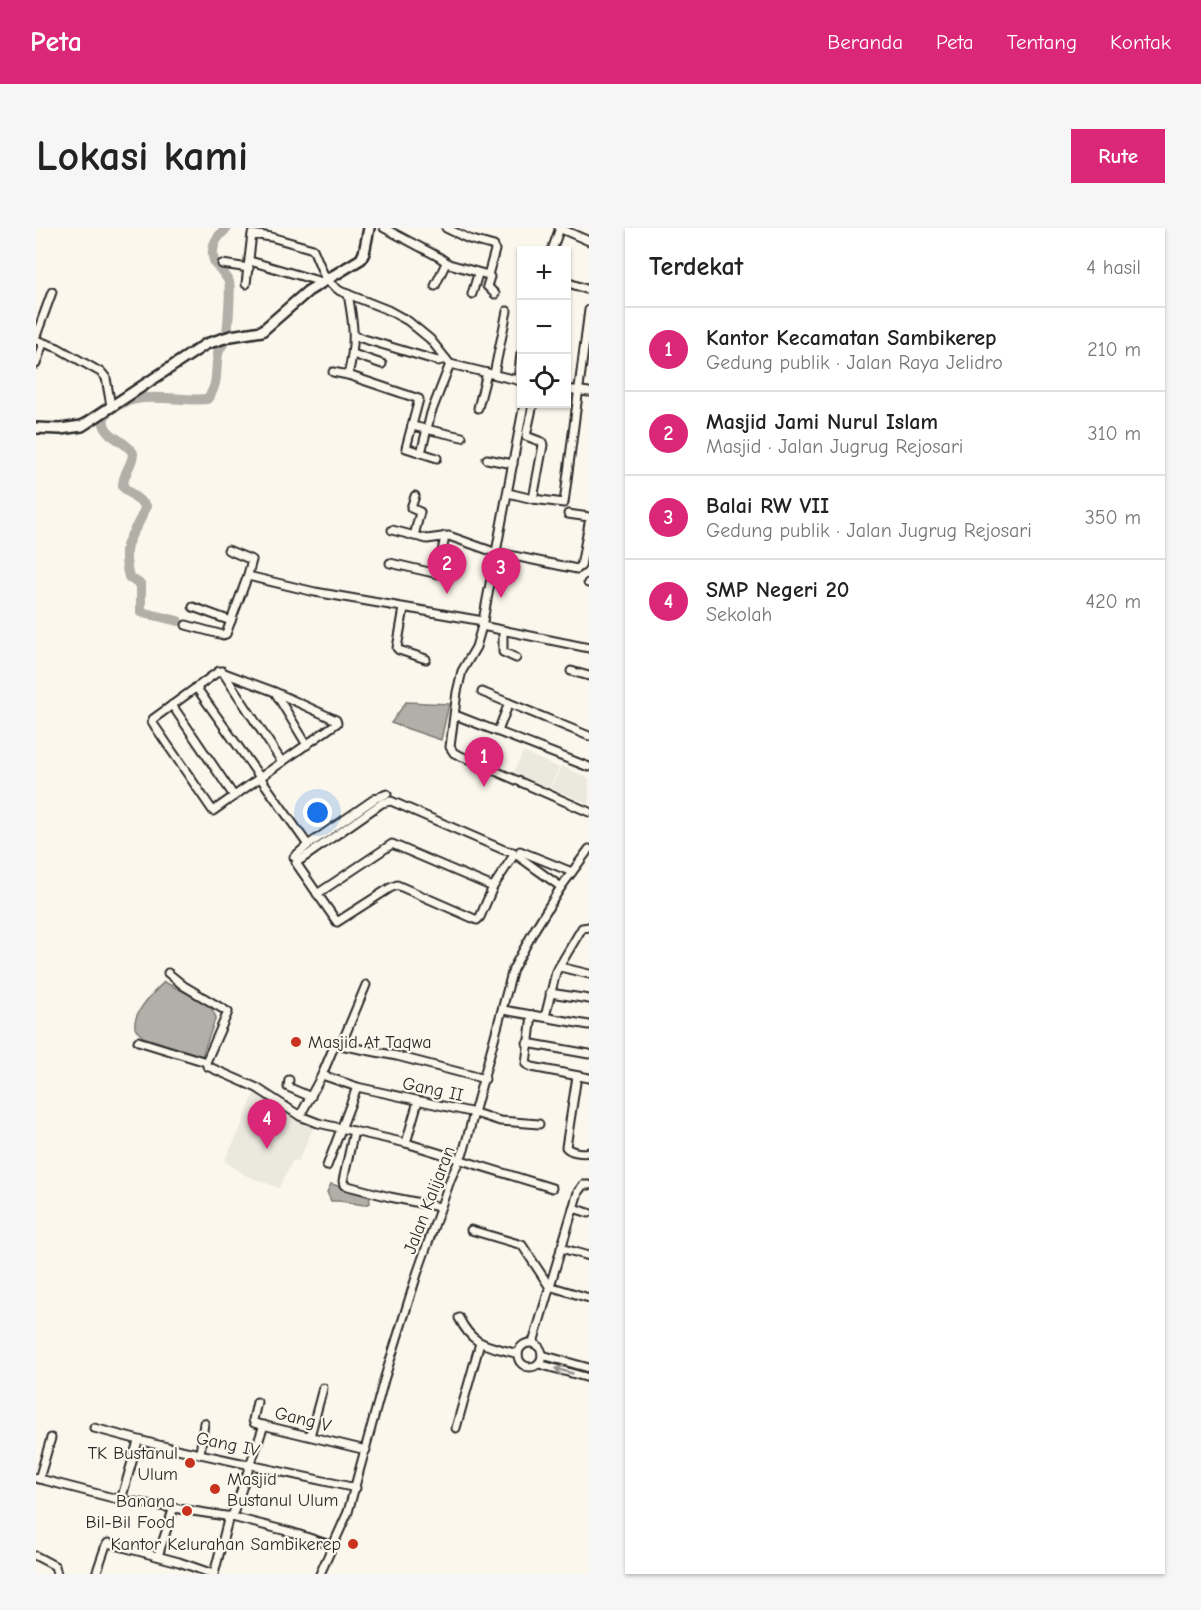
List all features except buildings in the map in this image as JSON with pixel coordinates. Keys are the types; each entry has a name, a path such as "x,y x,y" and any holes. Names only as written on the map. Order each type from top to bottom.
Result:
{"main road":[{"path":"36,428 60,429 82,426 196,350 219,339 262,331 308,291 360,259 364,254 369,228"}],"street":[{"path":"384,228 446,262 478,274 488,275"},
{"path":"446,228 469,239 494,246 487,287 495,294"},
{"path":"553,246 560,228 589,241"},
{"path":"246,284 251,236 255,234 314,249 324,281"},
{"path":"435,286 446,262"},
{"path":"222,264 249,265 324,281 408,321 430,339 448,362"},
{"path":"472,294 478,274"},
{"path":"571,283 589,290"},
{"path":"36,364 38,340 52,292"},
{"path":"348,294 354,336 348,375"},
{"path":"508,493 562,504 564,502 577,390 586,356 589,310"},
{"path":"478,408 507,311"},
{"path":"354,336 438,361 517,380"},
{"path":"38,340 58,348 102,373 106,378 111,406"},
{"path":"353,354 382,364"},
{"path":"421,453 448,362"},
{"path":"333,372 419,399 406,448 437,458"},
{"path":"571,389 589,392"},
{"path":"523,408 482,623 476,647 462,671 450,747 454,753 589,812"},
{"path":"532,408 526,436 542,442 543,445 533,499"},
{"path":"412,426 462,437"},
{"path":"487,459 513,464"},
{"path":"414,536 420,512 411,508 415,496"},
{"path":"568,514 589,517"},
{"path":"392,530 429,539 445,536 539,565 577,569 581,566 589,523"},
{"path":"390,563 438,574 445,536"},
{"path":"186,625 226,634 248,576 251,558 228,550"},
{"path":"248,576 315,592 482,623 502,630 589,648"},
{"path":"193,607 231,621"},
{"path":"404,608 397,648 399,651 426,658"},
{"path":"502,630 504,652 516,658"},
{"path":"222,671 282,762"},
{"path":"222,671 275,692 337,721 336,725 213,811 152,722 215,672 222,671"},
{"path":"571,671 589,676"},
{"path":"196,687 308,845"},
{"path":"275,692 307,745"},
{"path":"482,692 589,736"},
{"path":"498,731 509,703"},
{"path":"172,705 234,796"},
{"path":"455,715 589,767"},
{"path":"387,794 375,798 297,861 296,865 338,922 397,885 477,920 493,887 516,853"},
{"path":"294,857 308,845 347,822 382,803 391,801 504,850 572,872"},
{"path":"317,894 392,844 493,887"},
{"name":"Jalan Kalijaran","path":"320,1574 356,1488 392,1354 440,1207 464,1150 518,957 561,887 589,849"},
{"path":"516,853 561,887"},
{"path":"544,1017 554,977 585,928"},
{"path":"560,967 589,974"},
{"path":"168,973 184,986 228,1012 206,1062"},
{"path":"341,1045 366,986"},
{"path":"550,993 589,999"},
{"path":"503,1010 589,1024"},
{"path":"532,1015 526,1064 589,1078"},
{"path":"138,1041 206,1062 207,1066 257,1088 300,1116 318,1123 406,1143 552,1188"},
{"path":"528,1043 589,1054"},
{"path":"300,1116 322,1075 335,1044 398,1056 485,1079"},
{"name":"Gang II","path":"322,1075 357,1087 475,1113 500,1121 539,1124"},
{"path":"577,1076 566,1143 568,1150 589,1152"},
{"path":"289,1080 288,1087 311,1096"},
{"path":"327,1166 357,1087"},
{"path":"406,1143 418,1101"},
{"path":"354,1131 344,1185 440,1207"},
{"path":"532,1343 578,1192 581,1186 587,1185"},
{"path":"573,1208 589,1213"},
{"path":"471,1230 522,1245 549,1286 589,1298"},
{"path":"561,1248 589,1256"},
{"path":"459,1318 469,1335 480,1343 518,1354"},
{"path":"456,1428 480,1343"},
{"path":"532,1343 541,1350 542,1355 538,1364 532,1367 525,1366 519,1361 518,1354 525,1344 532,1343"},
{"path":"542,1355 589,1368"},
{"path":"538,1364 589,1378"},
{"path":"310,1436 323,1388"},
{"name":"Gang V","path":"258,1402 253,1422 366,1450"},
{"path":"200,1454 204,1423"},
{"path":"96,1574 107,1543 158,1556 213,1574 264,1425"},
{"name":"Gang IV","path":"94,1428 138,1441 356,1488"},
{"path":"51,1438 38,1479 121,1500 231,1517 291,1532 333,1546"},
{"path":"121,1500 138,1441"},
{"path":"158,1556 174,1507"},
{"path":"36,1556 53,1564 57,1574"}],"shaded area":[{"path":"406,702 449,704 441,740 391,723"},
{"path":"523,752 559,768 550,788 514,772"},
{"path":"561,766 589,778 589,804 551,788"},
{"path":"164,982 208,1003 216,1017 202,1056 143,1037 136,1030 136,1017 139,1011"},
{"path":"256,1090 315,1124 298,1162 293,1160 279,1188 247,1176 224,1161"},
{"path":"331,1184 369,1194 370,1203 364,1205 331,1201 327,1192"}],"waterway":[{"path":"178,621 141,612 141,585 129,577 126,554 127,545 146,506 123,487 133,453 109,432 104,419 112,409 135,399 207,399 211,394 215,383 219,352 227,334 230,292 229,282 214,260 213,247 217,238 227,228"}],"place":[{"name":"Masjid Jami Nurul Islam","path":"447,594"},
{"name":"Balai RW VII","path":"501,598"},
{"name":"Kantor Kecamatan Sambikerep","path":"484,787"},
{"name":"Masjid At Taqwa","path":"296,1042"},
{"name":"SMP Negeri 20","path":"267,1149"},
{"name":"TK Bustanul Ulum","path":"190,1463"},
{"name":"Masjid Bustanul Ulum","path":"215,1489"},
{"name":"Banana Bil-Bil Food","path":"187,1511"},
{"name":"Kantor Kelurahan Sambikerep","path":"353,1544"}]}
